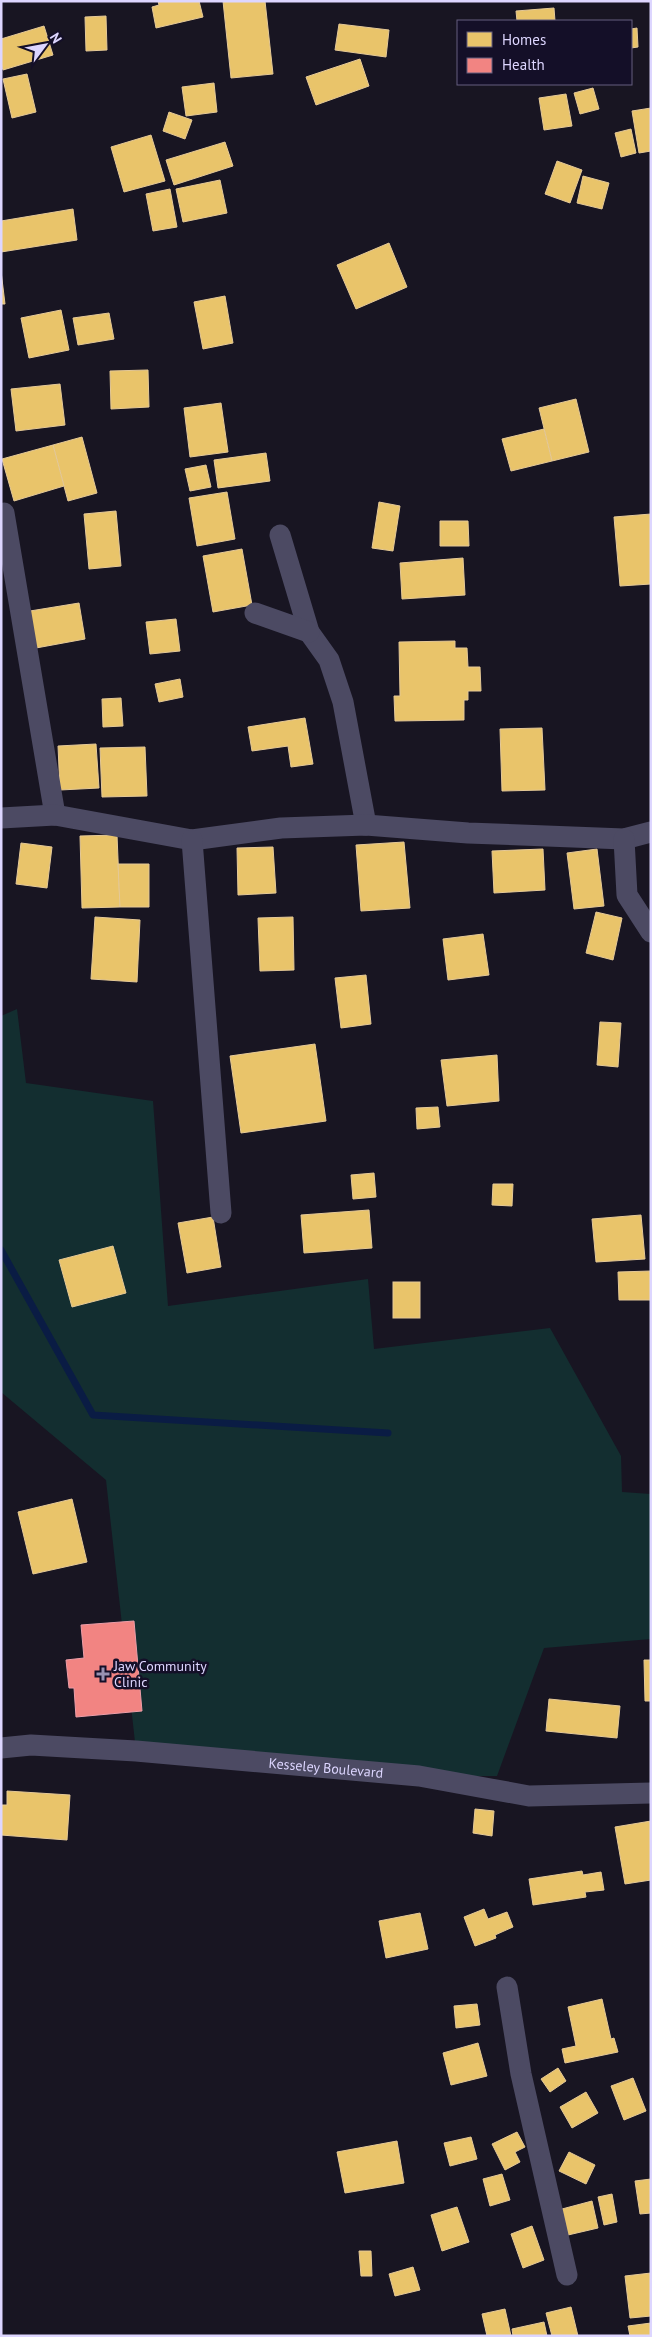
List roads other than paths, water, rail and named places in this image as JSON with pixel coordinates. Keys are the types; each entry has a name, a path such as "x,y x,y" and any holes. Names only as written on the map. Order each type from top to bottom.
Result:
{"street":[{"path":"4,513 55,815"},
{"path":"280,535 309,632 329,660 343,702 366,825"},
{"path":"255,613 309,632"},
{"path":"1,818 55,815 192,840 280,828 366,825 468,833 624,840 651,832"},
{"path":"192,840 221,1213"},
{"path":"624,840 628,895 651,932"},
{"name":"Kesseley Boulevard","path":"1,1748 31,1744 126,1750 380,1772 419,1776 529,1796 651,1793"},
{"path":"507,1987 521,2074 567,2275"}],"waterway":[{"path":"1,1250 93,1415 388,1433"}],"place":[{"name":"Jaw Community Clinic","path":"103,1674"}]}
